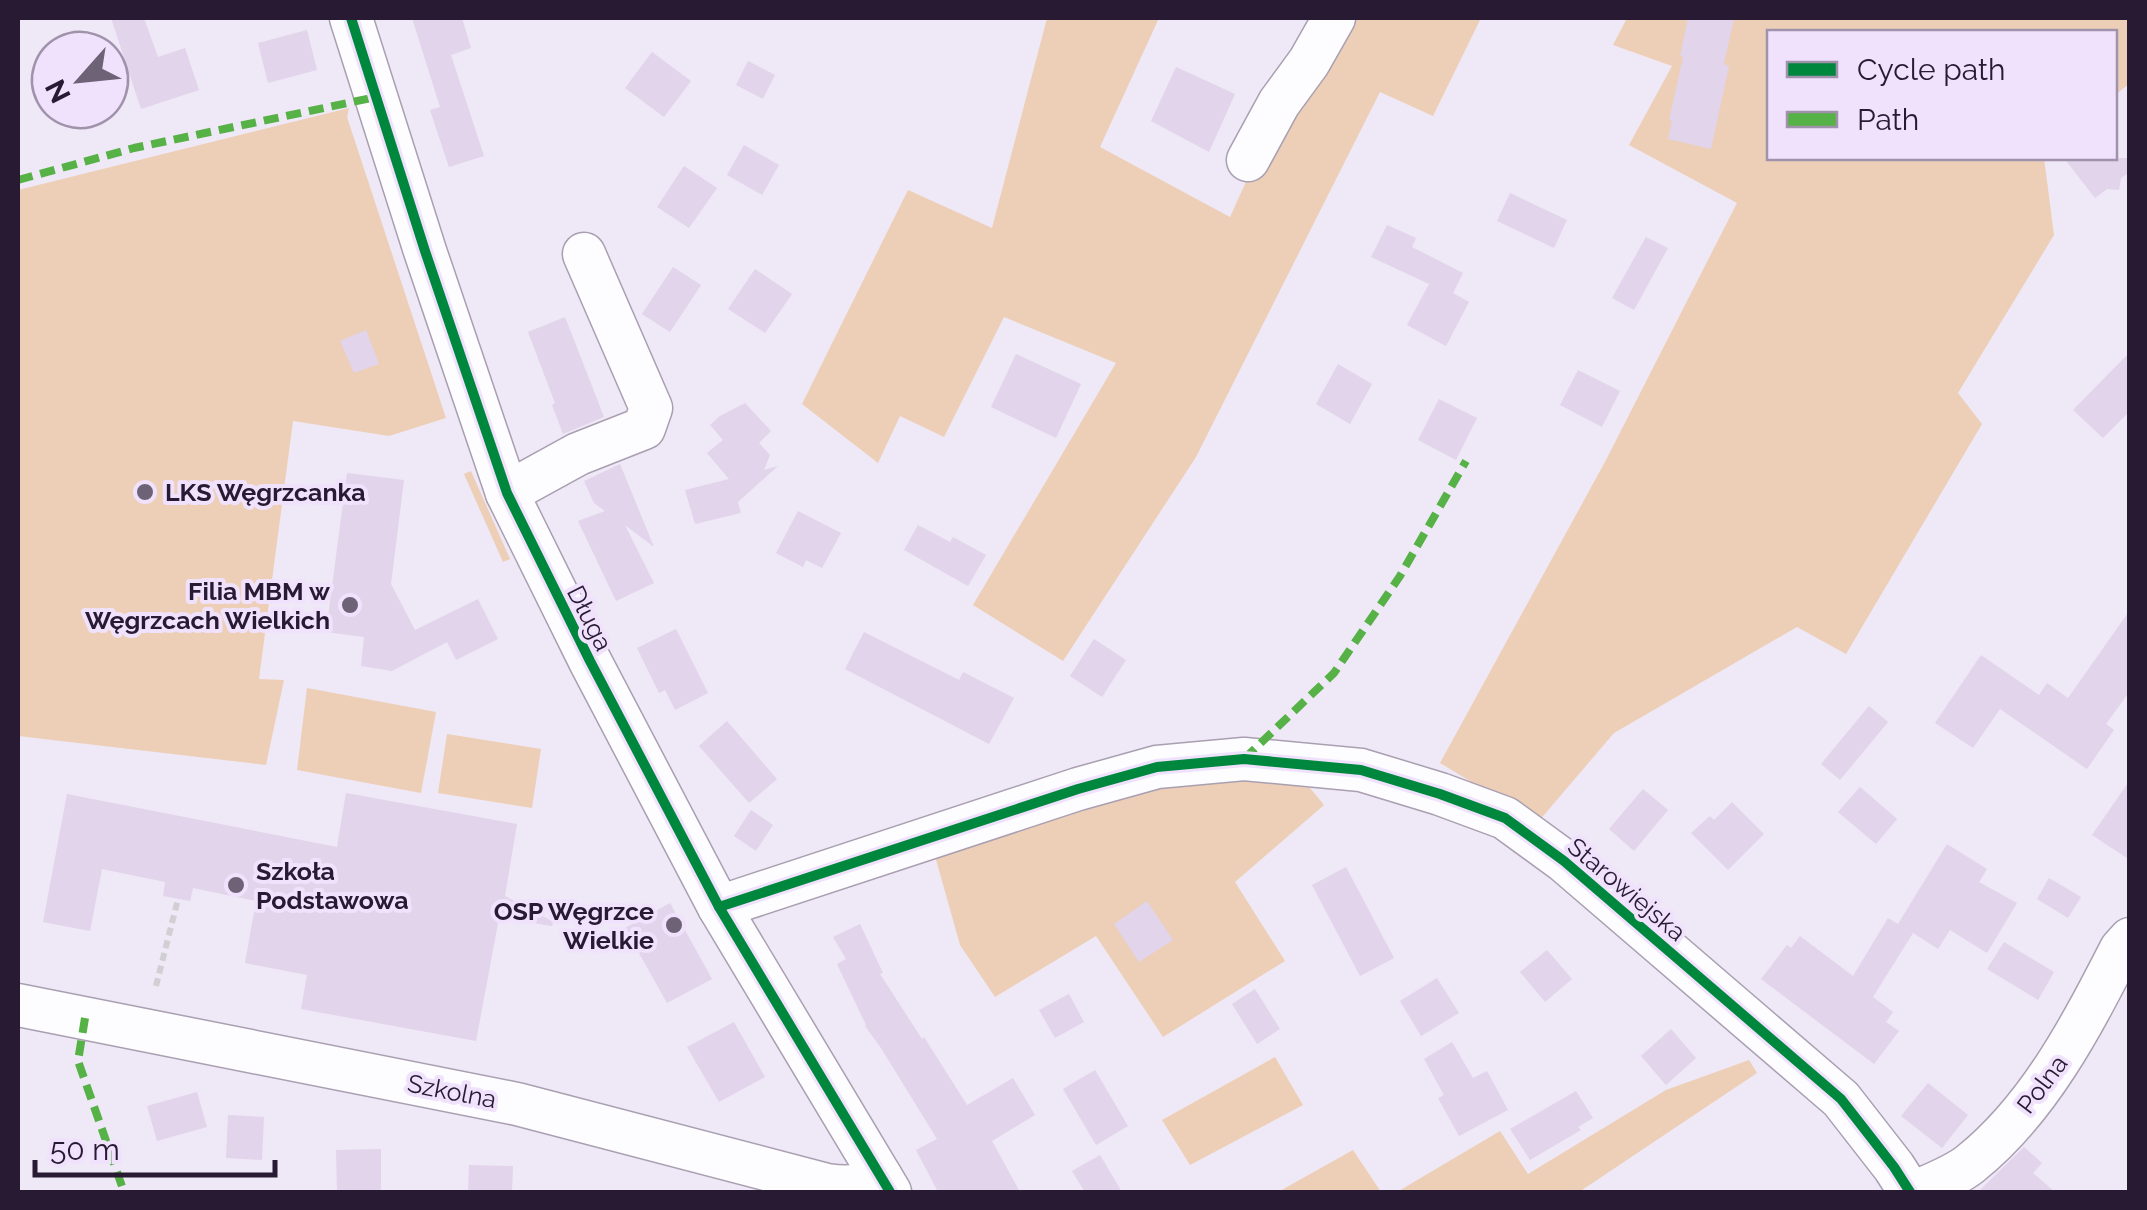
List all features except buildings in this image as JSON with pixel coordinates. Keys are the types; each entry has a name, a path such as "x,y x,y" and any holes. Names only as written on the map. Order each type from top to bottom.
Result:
{"street":[{"name":"Długa","path":"351,18 506,493 719,907 886,1185"},
{"path":"1248,160 1279,102 1309,62 1334,18"},
{"path":"506,493 578,454 644,428 650,408 584,254"},
{"name":"Starowiejska","path":"719,907 1157,768 1244,759 1361,770 1506,818 1564,861 1841,1099 1913,1192"},
{"name":"Polna","path":"1913,1192 1968,1166 2013,1122 2072,1043 2130,939"},
{"name":"Szkolna","path":"18,1005 517,1104 827,1185 886,1185"}],"path":[{"path":"156,986 178,899"}],"shaded area":[{"path":"1047,18 1159,18 1100,147 1230,217 1249,175 1342,18 1481,18 1433,116 1380,92 1196,457 1063,661 973,605 1116,363 1004,317 944,437 900,416 878,463 802,404 908,190 992,228"},
{"path":"1627,18 2129,18 2129,84 2117,93 2117,30 1767,30 1767,160 2044,160 2054,235 1958,393 1982,424 1846,654 1797,627 1614,733 1538,822 1440,763 1606,460 1737,203 1629,145 1672,66 1613,45"},
{"name":"LKS Węgrzcanka","path":"349,108 347,117 446,418 389,436 293,421 259,679 284,680 266,765 18,736 18,190"},
{"path":"471,471 510,559 503,562 464,474"},
{"path":"307,688 436,712 421,793 297,770"},
{"path":"447,734 541,749 532,808 438,793"},
{"path":"1226,776 1310,788 1324,805 1235,882 1285,961 1163,1037 1096,936 995,997 960,945 935,856 1128,792"},
{"path":"1275,1057 1303,1105 1190,1165 1162,1120"},
{"path":"1749,1060 1757,1073 1579,1192 1397,1192 1500,1131 1528,1174 1666,1090"},
{"path":"1353,1150 1381,1192 1278,1192"}],"marked path":[{"path":"18,180 134,148 376,97"},
{"path":"1244,759 1334,673 1400,576 1466,461"},
{"path":"85,1018 78,1061 124,1192"}],"cycle path":[{"path":"351,18 507,493 719,907 890,1192"},
{"path":"719,907 1078,789 1157,767 1244,759 1361,770 1505,818 1564,861 1841,1099 1910,1192"}],"place":[{"name":"LKS Węgrzcanka","path":"145,492"},
{"name":"Filia MBM w Węgrzcach Wielkich","path":"350,605"},
{"name":"Szkoła Podstawowa","path":"236,885"},
{"name":"OSP Węgrzce Wielkie","path":"674,925"}]}
